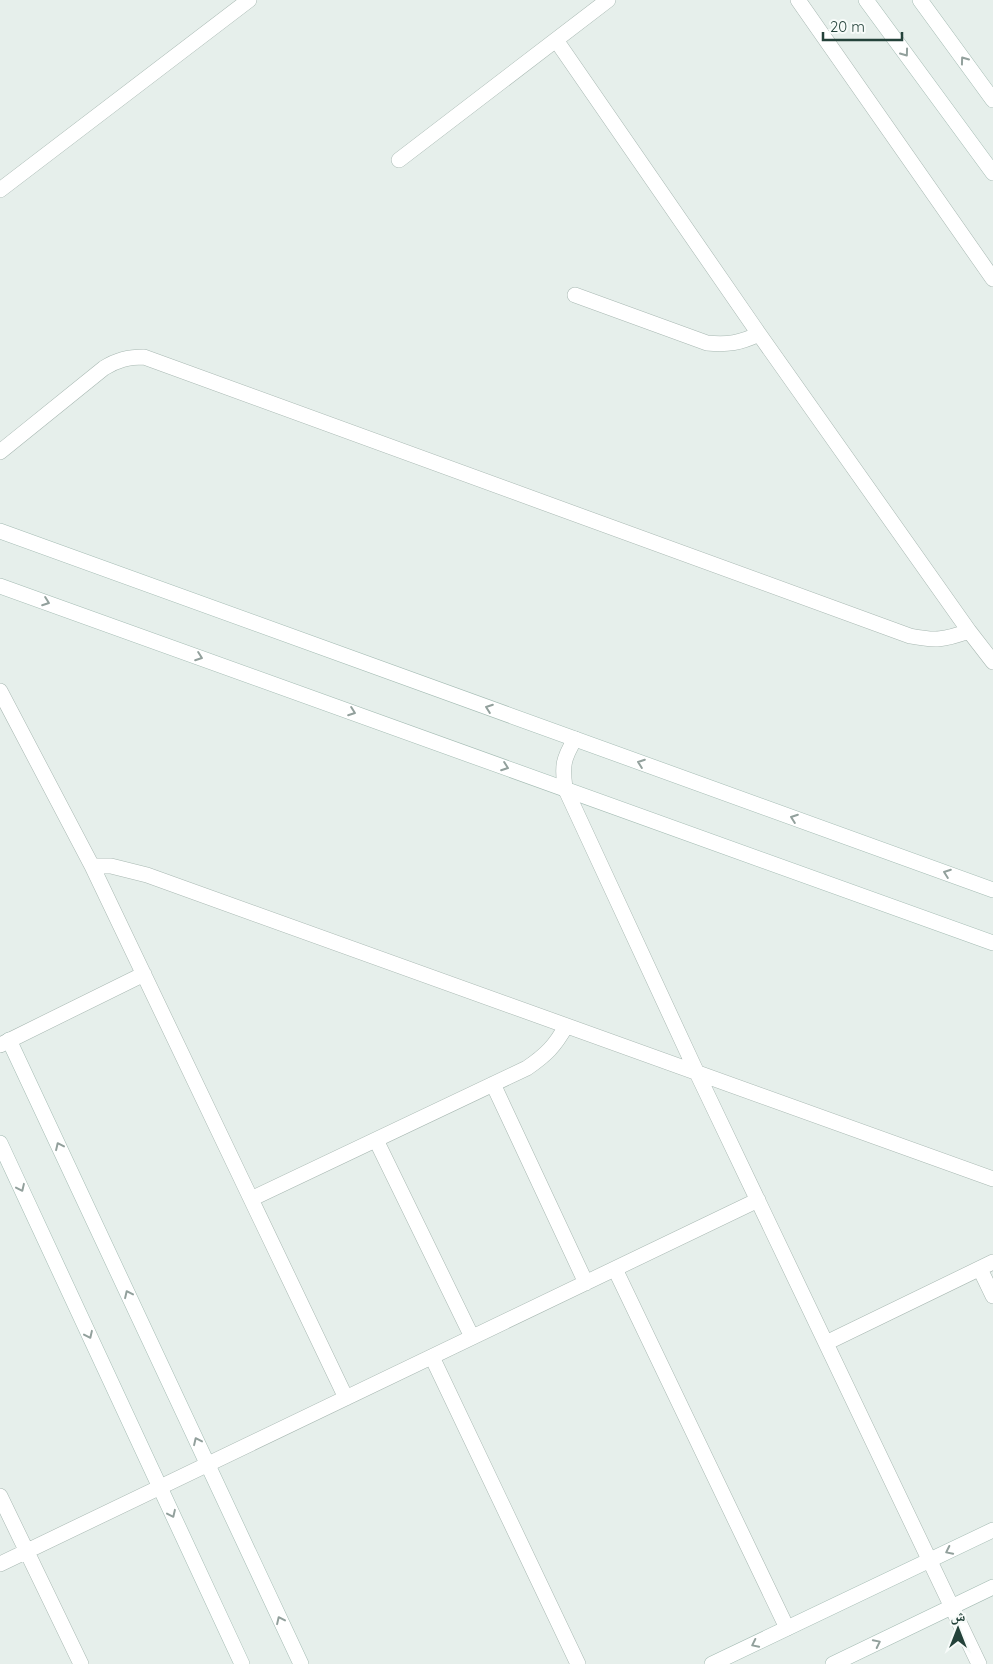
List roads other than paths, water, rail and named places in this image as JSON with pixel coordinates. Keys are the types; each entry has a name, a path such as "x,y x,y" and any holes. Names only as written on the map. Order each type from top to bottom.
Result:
{"street":[{"path":"0,190 250,0"},
{"path":"400,160 608,0"},
{"path":"798,0 993,279"},
{"path":"866,0 993,173"},
{"path":"920,0 993,100"},
{"path":"556,40 759,334 969,631 993,662"},
{"path":"575,295 707,342 725,344 743,342 759,334"},
{"path":"0,452 116,360 144,357 178,367 910,636 930,640 950,638 969,631"},
{"path":"0,531 993,890"},
{"path":"0,586 993,942"},
{"path":"0,691 92,866 346,1398"},
{"path":"575,739 566,754 562,771 564,788 697,1073 979,1664"},
{"path":"92,866 111,866 147,875 993,1179"},
{"path":"144,974 4,1043 207,1463 300,1664"},
{"path":"251,1199 527,1068 543,1057 557,1043 566,1026"},
{"path":"493,1084 586,1283"},
{"path":"376,1140 472,1337"},
{"path":"0,1143 242,1664"},
{"path":"0,1564 758,1200"},
{"path":"826,1343 986,1265 993,1296"},
{"path":"615,1269 787,1628"},
{"path":"432,1357 578,1664"},
{"path":"0,1496 81,1664"},
{"path":"712,1664 993,1530"},
{"path":"833,1664 993,1588"}]}
